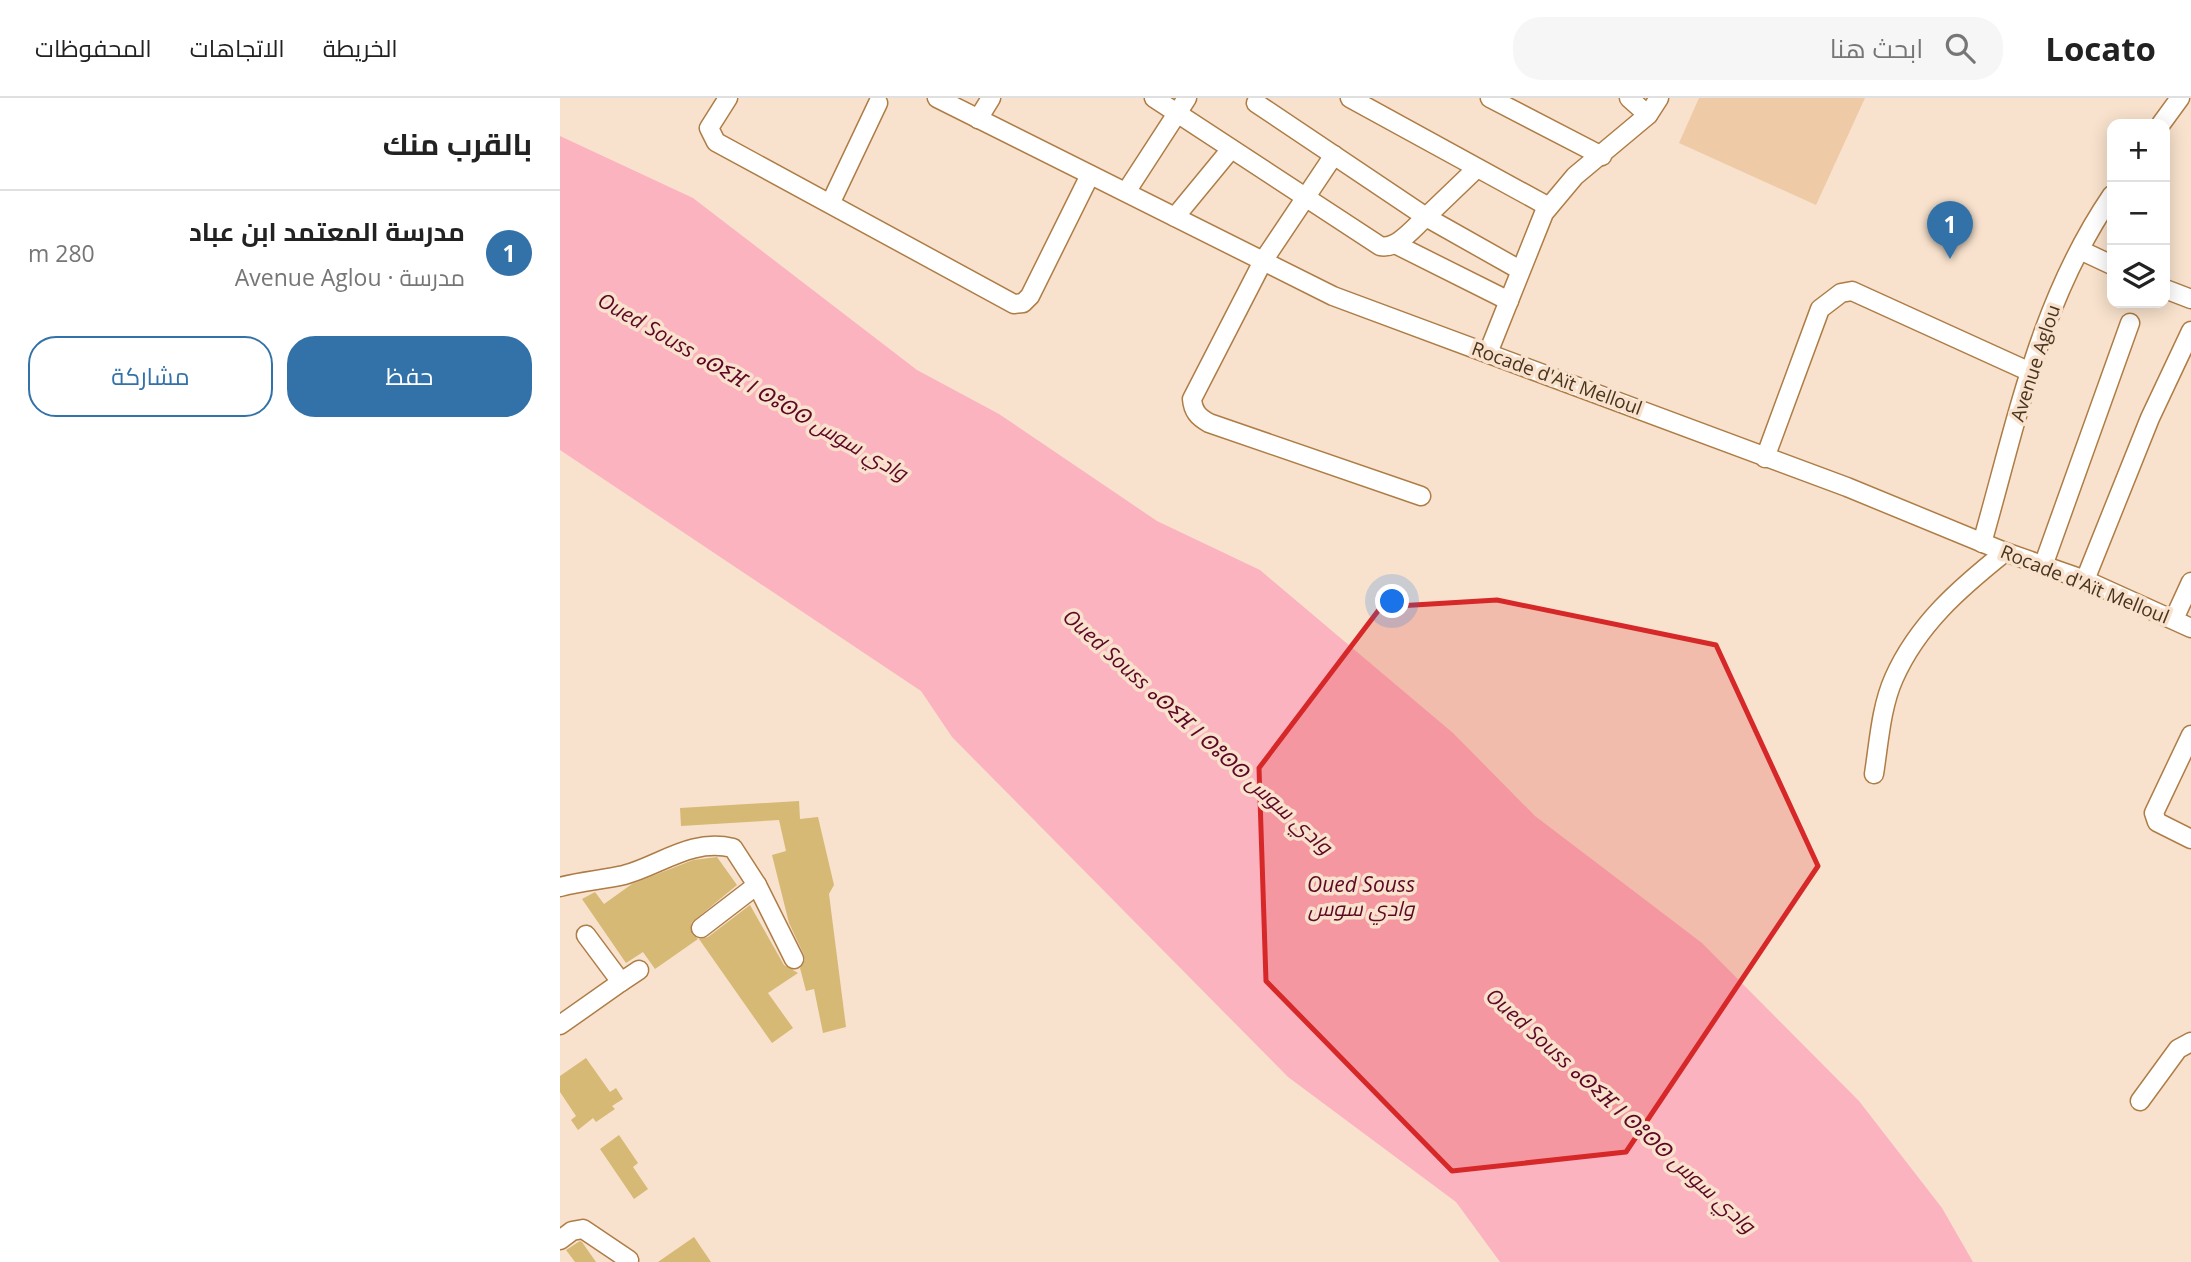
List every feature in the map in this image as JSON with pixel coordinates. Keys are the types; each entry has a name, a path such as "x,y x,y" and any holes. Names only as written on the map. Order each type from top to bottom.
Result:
{"street":[{"path":"728,98 709,128 716,142 831,202 1014,304 1023,303 1030,296 1090,175"},
{"name":"Rocade d'Aït Melloul","path":"937,98 1334,296 1847,487 2005,552 2085,580 2191,628"},
{"path":"978,119 991,98"},
{"path":"1154,98 1182,105 1231,149 1380,247 1388,248 1395,244 1476,169"},
{"path":"1350,98 1549,207"},
{"path":"1490,98 1602,156"},
{"path":"1629,98 1648,115"},
{"path":"1488,353 1532,237 1549,207 1574,176 1602,156 1648,115 1659,98"},
{"path":"2165,119 2180,98"},
{"path":"831,202 878,103"},
{"path":"1256,103 1426,217 1520,270"},
{"path":"1126,192 1182,105"},
{"path":"1175,217 1231,149"},
{"path":"1334,155 1263,261 1192,398 1199,417 1421,496"},
{"name":"Avenue Aglou","path":"1982,543 2028,371 2050,311 2107,204"},
{"path":"1395,244 1509,300"},
{"path":"2080,250 2107,263"},
{"path":"1765,458 1820,309 1841,293 1852,291 2028,371"},
{"path":"2170,291 2191,299"},
{"path":"2043,566 2130,323"},
{"path":"2085,580 2150,418 2191,331"},
{"path":"1874,774 1886,704 1895,677 1945,601 2005,552"},
{"path":"2174,619 2191,582"},
{"path":"2191,735 2154,813 2157,822 2191,839"},
{"path":"560,887 625,875 677,851 722,845 733,848 757,885 794,959"},
{"path":"701,928 757,885"},
{"path":"586,936 621,982"},
{"path":"560,1025 639,970"},
{"path":"2140,1101 2178,1049 2191,1042"},
{"path":"560,1240 572,1231 583,1229 629,1260"}],"highlighted area":[{"path":"1497,600 1716,645 1818,866 1626,1152 1452,1171 1266,981 1259,768 1381,607"}],"shaded area":[{"path":"1699,98 1865,98 1816,205 1679,143"}],"water":[{"name":"Oued Souss وادي سوس","path":"560,136 693,198 917,370 999,414 1157,521 1260,570 1453,733 1535,816 1702,943 1859,1101 1942,1208 1973,1262 1500,1262 1456,1202 1288,1077 952,737 921,691 560,450"}],"building":[{"path":"799,801 800,819 818,817 834,885 829,894 846,1027 823,1033 814,989 806,991 800,968 805,960 804,955 789,923 772,855 786,851 779,820 681,826 680,808"},
{"path":"717,857 737,885 691,923 692,934 698,939 655,969 643,952 626,963 582,899 595,892 604,904 632,884 693,860"},
{"path":"750,905 784,965 798,973 768,993 793,1028 772,1043 699,939 708,937"},
{"path":"586,1058 610,1092 616,1088 623,1099 612,1106 615,1109 596,1122 593,1118 578,1130 571,1120 576,1116 560,1092 560,1076"},
{"path":"619,1135 638,1163 633,1167 648,1189 634,1199 600,1149"},
{"path":"694,1237 711,1262 658,1262"},
{"path":"580,1241 596,1262 575,1262 566,1250"}],"place":[{"name":"مدرسة المعتمد ابن عباد","path":"1950,259"}],"water label":[{"name":"Oued Souss ⴰⵙⵉⴼ ⵏ ⵙⵓⵙⵙ وادي سوس","path":"753,386"},
{"name":"Oued Souss ⴰⵙⵉⴼ ⵏ ⵙⵓⵙⵙ وادي سوس","path":"1198,731"},
{"name":"Oued Souss ⴰⵙⵉⴼ ⵏ ⵙⵓⵙⵙ وادي سوس","path":"1621,1110"}]}
